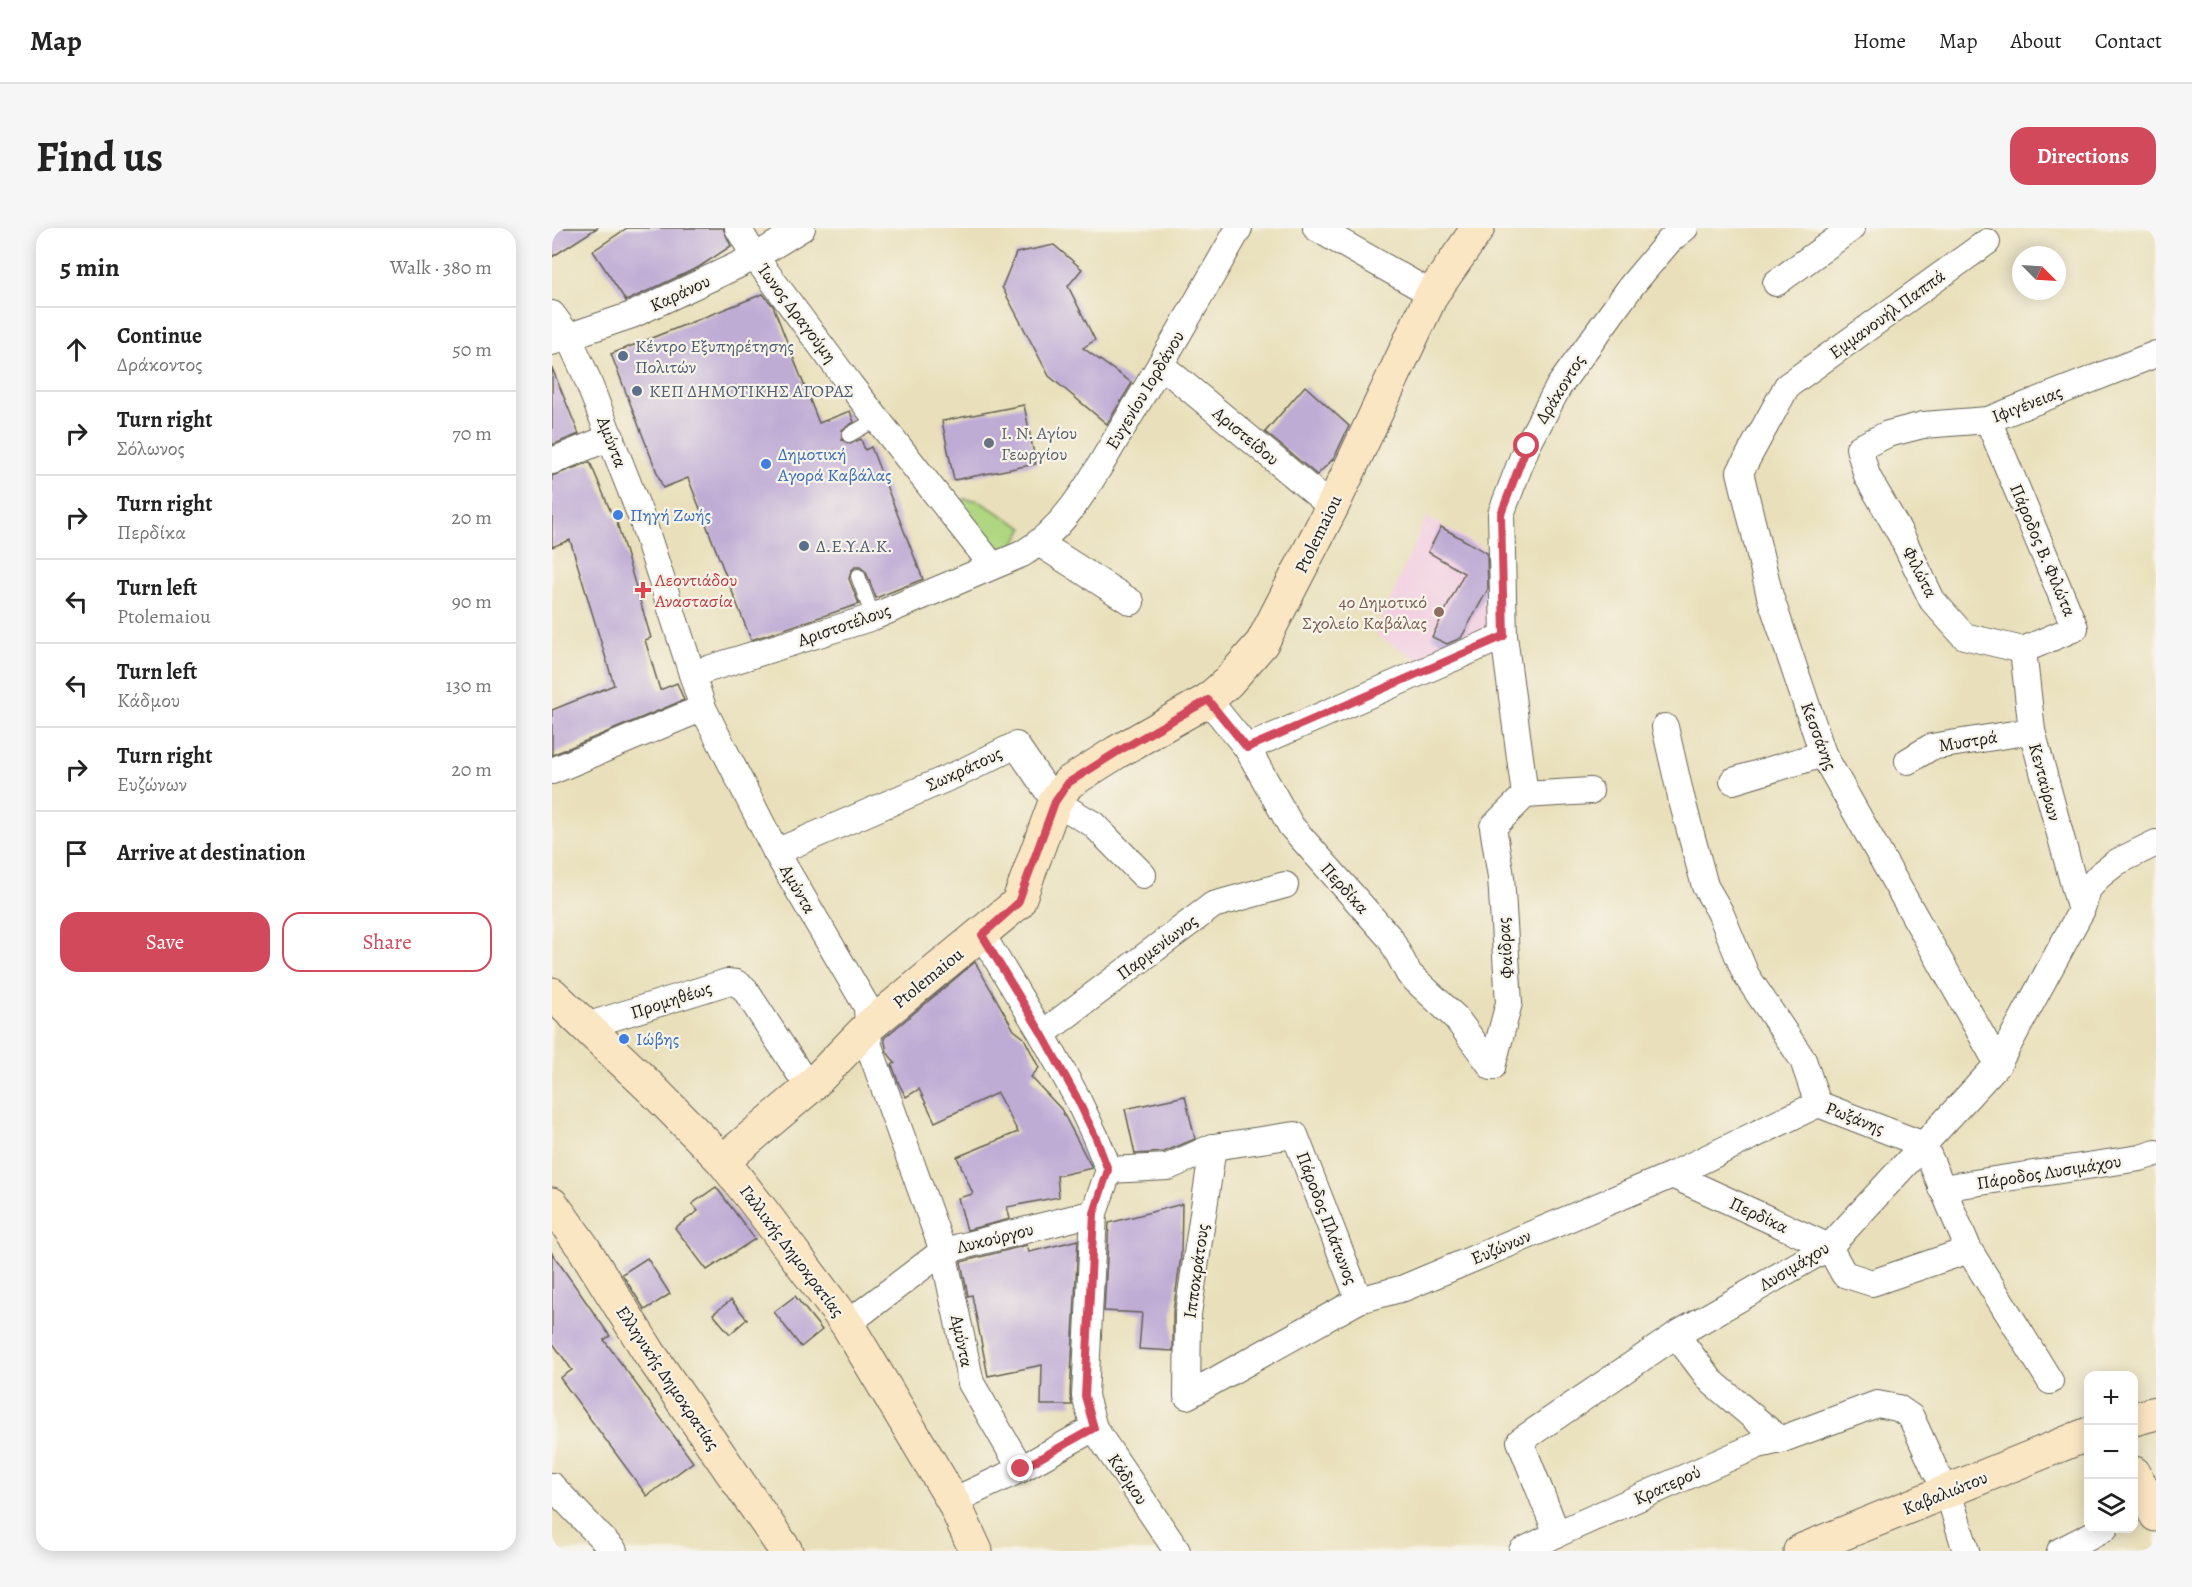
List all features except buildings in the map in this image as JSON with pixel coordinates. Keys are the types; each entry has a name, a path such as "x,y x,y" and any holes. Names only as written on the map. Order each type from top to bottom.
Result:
{"street":[{"name":"Ίωνος Δραγούμη","path":"738,228 755,257 877,419 992,565"},
{"name":"Καράνου","path":"560,339 632,315 755,257 802,228"},
{"name":"Ευγενίου Ιορδάνου","path":"992,565 1022,554 1039,543 1061,522 1079,499 1161,365 1239,228"},
{"path":"1316,228 1432,294"},
{"name":"Ptolemaiou","path":"723,1161 809,1088 869,1026 1018,903 1055,802 1068,783 1208,700 1228,682 1262,643 1332,507 1432,294 1478,228"},
{"name":"Δράκοντος","path":"1525,795 1504,636 1501,514 1527,446 1565,376 1632,285 1669,241 1685,228"},
{"path":"1776,283 1852,228"},
{"name":"Εμμανουήλ Παππά","path":"1787,386 1987,242"},
{"name":"Αμύντα","path":"552,314 560,339 611,437 642,519 702,708 776,852 867,1007 869,1047 943,1251 971,1383 1021,1469"},
{"name":"Ιφιγένειας","path":"1859,448 1888,434 1923,425 1988,420 2156,354"},
{"name":"Αριστείδου","path":"1161,365 1332,507"},
{"name":"Κεσσάνης","path":"1787,386 1740,472 1770,596 1823,754 1998,1064"},
{"name":"Πάροδος Β. Φιλώτα","path":"1988,420 2075,628 2023,650"},
{"path":"552,461 611,437"},
{"name":"Φιλώτα","path":"1859,448 1867,476 1901,535 1932,600 1964,636 2023,650"},
{"path":"1039,543 1131,602"},
{"name":"Αριστοτέλους","path":"692,674 873,617 992,565"},
{"path":"1247,748 1504,636"},
{"name":"Κενταύρων","path":"2023,650 2032,731 2081,911"},
{"name":"Περδίκα","path":"1208,700 1247,748 1291,826 1390,938 1409,974 1456,1018 1492,1067"},
{"path":"552,771 702,708"},
{"name":"Ρωξάνης","path":"1665,727 1705,886 1720,912 1746,975 1803,1060 1818,1104 1924,1145"},
{"name":"Μυστρά","path":"1908,761 1931,747 2032,731"},
{"name":"Σωκράτους","path":"776,852 964,771 1016,745 1055,802 1093,824 1143,875"},
{"path":"1733,781 1823,754"},
{"path":"1525,795 1590,791"},
{"name":"Φαίδρας","path":"1492,1067 1509,1003 1501,877 1493,827 1525,795"},
{"name":"Λυσιμάχου","path":"1557,1534 1521,1441 1676,1335 1829,1247 1998,1064 2081,911 2088,889 2117,861 2156,843"},
{"name":"Παρμενίωνος","path":"1042,1034 1213,905 1285,885"},
{"path":"982,935 1042,1034 1081,1106 1108,1170 1168,1167 1213,1147"},
{"name":"Προμηθέως","path":"586,1026 727,982 736,983 744,988 809,1088"},
{"name":"Γαλλικής Δημοκρατίας","path":"552,994 723,1161 847,1324 953,1501 976,1551"},
{"name":"Ευζώνων","path":"1187,1396 1359,1300 1404,1288 1672,1175 1818,1104"},
{"name":"Πάροδος Πλάτωνος","path":"1213,1147 1295,1135 1359,1300"},
{"path":"1924,1145 1969,1250 2050,1381"},
{"name":"Ιπποκράτους","path":"1187,1396 1188,1314 1213,1147"},
{"name":"Πάροδος Λυσιμάχου","path":"1941,1188 2140,1158 2156,1153"},
{"name":"Κάδμου","path":"1108,1170 1094,1213 1085,1396 1094,1428 1177,1551"},
{"name":"Περδίκα","path":"1672,1175 1829,1247"},
{"name":"Ελληνικής Δημοκρατίας","path":"554,1209 583,1247 650,1354 786,1551"},
{"name":"Λυκούργου","path":"847,1324 943,1251 1094,1213"},
{"path":"1829,1247 1844,1274 1872,1283 1969,1250"},
{"path":"1676,1335 1711,1381 1780,1440"},
{"name":"Κρατερού","path":"1557,1534 1758,1445 1780,1440 1877,1404 1898,1407 1911,1417 1935,1470 1948,1492"},
{"path":"2138,1418 2156,1413"},
{"path":"953,1501 1021,1469 1094,1428"},
{"name":"Καβαλιώτου","path":"1800,1551 2084,1436"},
{"path":"2136,1479 2149,1510"},
{"path":"1948,1492 1966,1551"},
{"path":"556,1495 614,1551"},
{"path":"2060,1551 2095,1533"},
{"path":"1521,1551 1557,1534"}],"lane":[{"path":"849,435 877,419"},
{"path":"858,576 873,617"}],"shaded area":[{"name":"4ο Δημοτικό Σχολείο Καβάλας","path":"1426,517 1500,557 1505,589 1481,639 1423,662 1375,635"}],"green space":[{"path":"964,499 977,500 1024,528 1014,545 1002,549 989,541 978,530 961,504"}],"place":[{"name":"Κέντρο Εξυπηρέτησης Πολιτών","path":"623,356"},
{"name":"ΚΕΠ ΔΗΜΟΤΙΚΗΣ ΑΓΟΡΑΣ","path":"637,391"},
{"name":"Ι. Ν. Αγίου Γεωργίου","path":"989,443"},
{"name":"Δημοτική Αγορά Καβάλας","path":"766,464"},
{"name":"Πηγή Ζωής","path":"618,515"},
{"name":"Δ.Ε.Υ.Α.Κ.","path":"804,546"},
{"name":"Λεοντιάδου Αναστασία","path":"643,590"},
{"name":"4ο Δημοτικό Σχολείο Καβάλας","path":"1439,612"},
{"name":"Ιώβης","path":"624,1039"}],"route":[{"path":"1021,1469 1094,1428 1085,1396 1094,1213 1108,1170 1076,1096 1042,1034 982,935 1018,903 1055,802 1068,783 1117,752 1208,700 1247,748 1504,636 1501,514 1527,446"}]}
